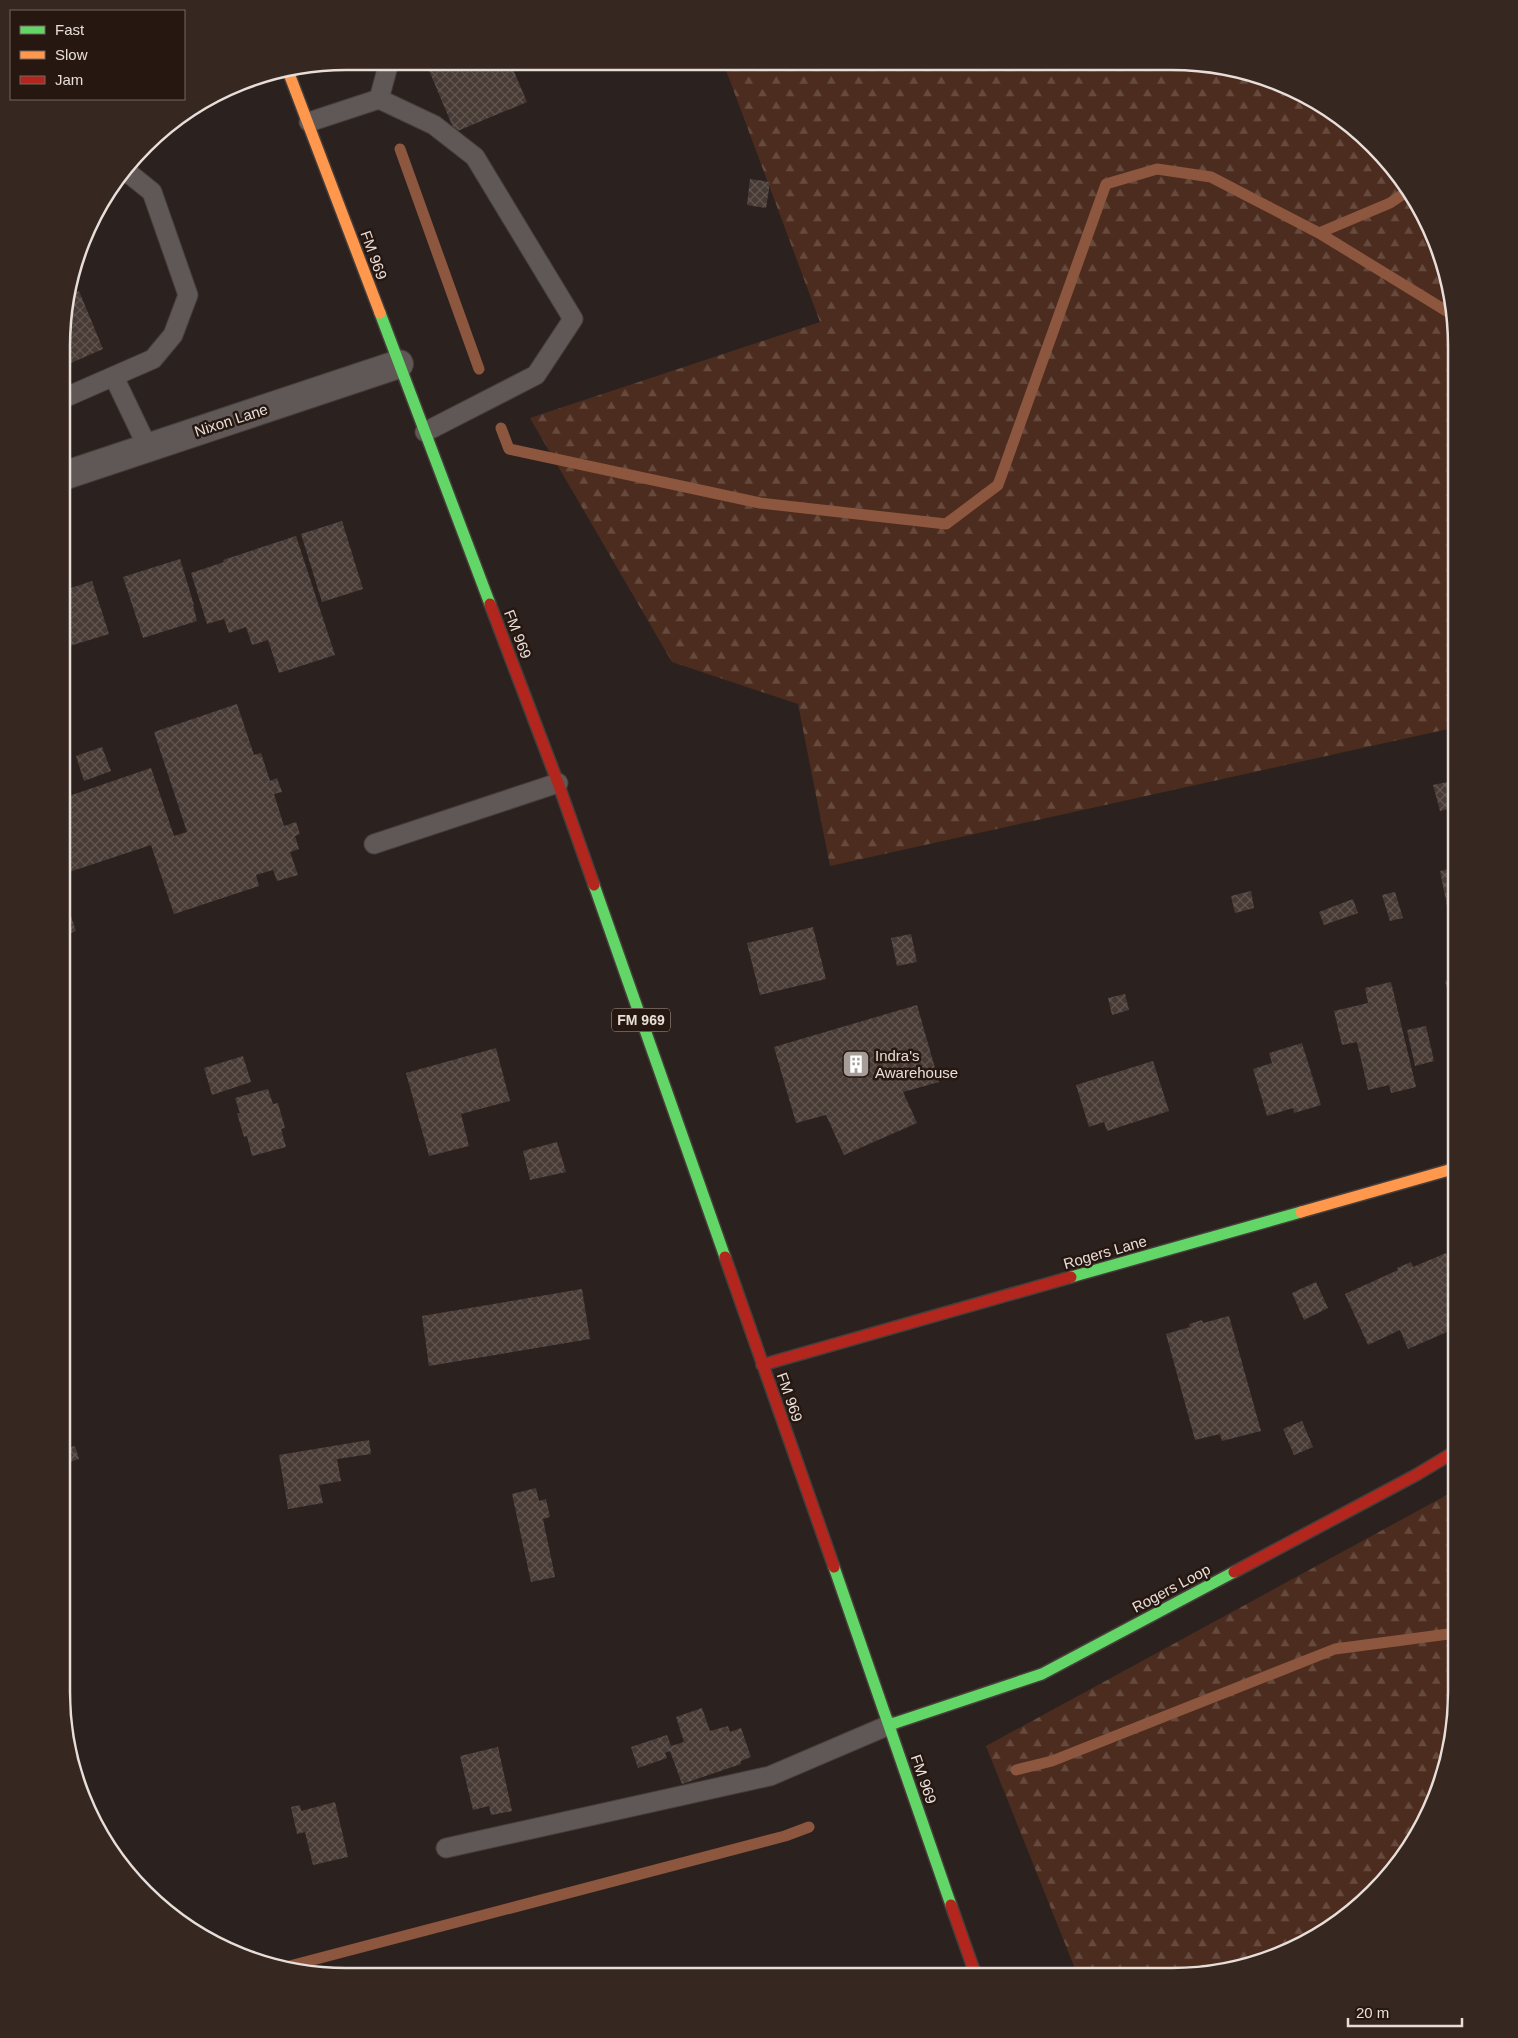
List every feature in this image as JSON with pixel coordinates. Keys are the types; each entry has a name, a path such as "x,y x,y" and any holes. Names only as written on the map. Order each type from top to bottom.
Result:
{"main road":[{"name":"FM 969","path":"290,75 558,783 973,1968"},
{"name":"Rogers Lane","path":"762,1365 1448,1170"},
{"name":"Rogers Loop","path":"889,1725 1042,1674 1448,1456"}],"street":[{"name":"Nixon Lane","path":"70,474 399,364"}],"lane":[{"path":"378,99 387,70"},
{"path":"309,122 378,99 434,125 475,157 573,319 536,375 425,432"},
{"path":"70,395 153,359 173,335 188,295 152,192 130,174"},
{"path":"114,377 148,448"},
{"path":"374,844 558,783"},
{"path":"446,1848 770,1776 889,1725"}],"green space":[{"path":"726,70 1172,70 1208,72 1244,79 1278,91 1326,116 1354,138 1380,164 1402,192 1427,240 1443,292 1448,346 1448,729 830,866 798,704 672,662 530,418 820,322"},
{"path":"1448,1494 1448,1692 1446,1728 1439,1764 1420,1814 1402,1846 1380,1874 1354,1900 1326,1922 1294,1940 1244,1959 1208,1966 1075,1968 986,1746"}],"building":[{"path":"429,70 513,70 527,102 455,132"},
{"path":"750,179 770,182 766,208 747,205"},
{"path":"79,291 103,349 70,363 72,310 75,293"},
{"path":"342,521 363,589 322,602 301,534"},
{"path":"296,536 335,655 279,673 268,640 252,645 246,627 229,633 224,619 207,624 191,573 224,562 223,560"},
{"path":"180,559 197,621 143,638 123,577"},
{"path":"92,581 109,634 70,646 70,588"},
{"path":"237,704 254,755 261,753 270,781 277,778 282,792 274,794 284,826 296,822 300,834 295,836 299,849 290,852 298,875 277,881 273,870 256,875 259,886 174,914 151,845 70,872 70,796 151,768 174,836 187,832 154,732"},
{"path":"102,747 111,771 84,781 76,756"},
{"path":"1448,782 1448,809 1440,811 1433,785"},
{"path":"1448,869 1448,911 1440,871"},
{"path":"1251,891 1254,908 1235,913 1231,896"},
{"path":"1395,892 1403,918 1390,921 1382,895"},
{"path":"1353,899 1358,913 1324,925 1319,912"},
{"path":"70,913 76,931 70,933"},
{"path":"813,927 826,979 760,995 747,943"},
{"path":"911,934 917,962 897,966 891,938"},
{"path":"1448,980 1448,991 1445,981"},
{"path":"1391,982 1416,1087 1391,1093 1389,1085 1368,1090 1357,1042 1342,1045 1334,1011 1368,1003 1365,988"},
{"path":"1125,994 1129,1010 1112,1015 1108,998"},
{"name":"Indra's Awarehouse","path":"917,1005 939,1082 903,1092 917,1123 844,1155 826,1115 796,1123 774,1047"},
{"path":"1426,1026 1434,1061 1415,1066 1407,1030"},
{"path":"1302,1043 1321,1105 1294,1113 1293,1108 1267,1116 1253,1069 1272,1063 1269,1053"},
{"path":"496,1048 510,1101 461,1114 469,1146 429,1156 406,1073"},
{"path":"243,1056 251,1082 212,1095 204,1068"},
{"path":"1153,1061 1169,1111 1107,1131 1104,1122 1089,1127 1076,1085"},
{"path":"268,1089 273,1104 278,1103 285,1128 281,1129 286,1147 252,1156 247,1136 244,1137 235,1098"},
{"path":"557,1142 566,1172 530,1180 523,1151"},
{"path":"1446,1253 1448,1258 1448,1332 1408,1349 1400,1330 1368,1345 1345,1294 1398,1270 1397,1268 1411,1262 1413,1267"},
{"path":"1316,1282 1328,1308 1304,1320 1292,1293"},
{"path":"582,1289 590,1339 429,1366 422,1316"},
{"path":"1229,1316 1261,1431 1222,1441 1220,1434 1195,1440 1166,1334 1190,1327 1189,1324 1202,1320 1203,1323"},
{"path":"1302,1421 1313,1447 1294,1455 1283,1429"},
{"path":"369,1440 371,1454 337,1459 341,1481 319,1485 323,1503 288,1509 279,1455"},
{"path":"75,1446 79,1459 70,1462 70,1447"},
{"path":"536,1488 539,1501 546,1499 550,1517 543,1519 555,1577 531,1582 512,1494"},
{"path":"702,1708 710,1731 728,1726 730,1732 741,1728 751,1757 741,1761 741,1764 682,1784 670,1751 665,1753 667,1758 638,1768 631,1747 667,1735 671,1746 684,1742 676,1717"},
{"path":"498,1747 512,1811 491,1815 489,1806 473,1810 460,1756"},
{"path":"335,1802 348,1857 313,1865 305,1832 297,1834 291,1807 300,1805 301,1811"}],"waterway":[{"path":"400,149 479,369"},
{"path":"501,428 509,449 760,503 946,524 998,485 1106,184 1157,169 1211,177 1319,233 1390,203 1403,194"},
{"path":"1319,233 1446,311"},
{"path":"1016,1770 1052,1761 1335,1649 1448,1634"},
{"path":"298,1964 785,1836 809,1827"}],"traffic: fast":[{"path":"380,313 490,604"},
{"path":"594,885 725,1257"},
{"path":"1071,1277 1301,1212"},
{"path":"834,1567 951,1905"},
{"path":"889,1725 1042,1674 1234,1572"}],"traffic: slow":[{"path":"290,76 380,313"},
{"path":"1301,1212 1448,1170"}],"traffic: jam":[{"path":"490,604 558,783 594,885"},
{"path":"725,1257 834,1567"},
{"path":"762,1365 1071,1277"},
{"path":"1234,1572 1416,1475 1448,1456"},
{"path":"951,1905 973,1968"}],"place":[{"name":"Indra's Awarehouse","path":"856,1064"}]}
